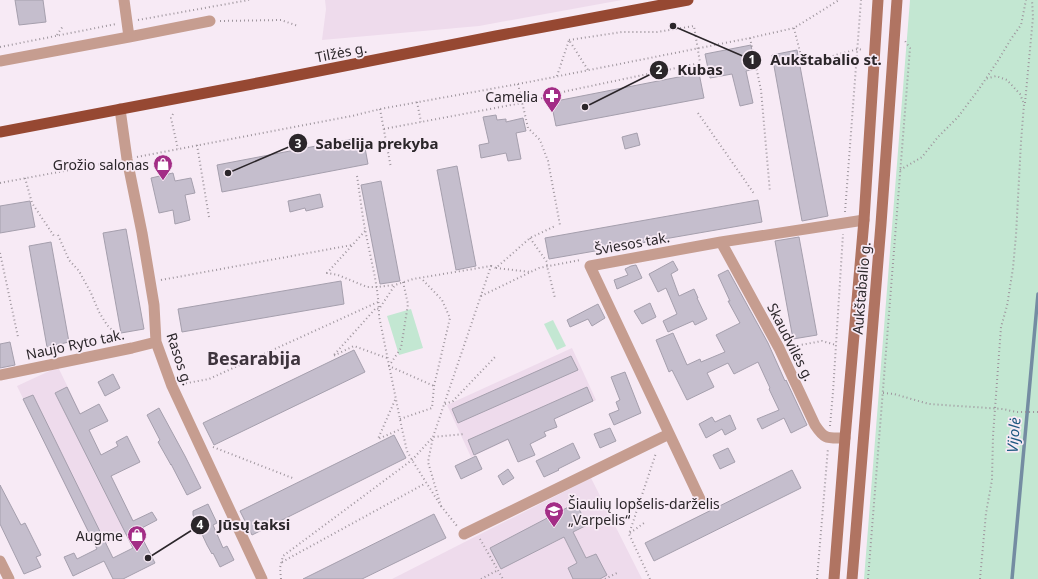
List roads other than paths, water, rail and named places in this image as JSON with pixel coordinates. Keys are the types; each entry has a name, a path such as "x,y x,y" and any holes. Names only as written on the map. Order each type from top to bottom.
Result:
{"highway":[{"name":"Tilžės g.","path":"0,132 512,33 641,4 688,0"}],"main road":[{"name":"Aukštabalio g.","path":"834,579 864,220 878,0"},
{"name":"Aukštabalio g.","path":"852,579 881,224 897,0"}],"street":[{"path":"124,0 129,37"},
{"path":"0,61 210,21"},
{"name":"Rasos g.","path":"120,109 127,159 142,233 154,305 156,342 172,386 262,579"},
{"name":"Šviesos tak.","path":"700,499 665,436 590,266 721,242 864,220"},
{"name":"Skaudvilės g.","path":"721,242 779,348 815,426 822,435 829,438 845,438"},
{"name":"Naujo Ryto tak.","path":"0,375 156,342"},
{"path":"464,534 665,436"},
{"path":"0,561 9,579"}],"waterway":[{"name":"Vijolė","path":"1012,579 1038,294"}],"place":[{"name":"Aukštabalio st.","path":"673,26"},
{"name":"Kubas","path":"585,107"},
{"name":"Camelia","path":"552,113"},
{"name":"Sabelija prekyba","path":"228,173"},
{"name":"Grožio salonas","path":"163,181"},
{"name":"Šiaulių lopšelis-darželis „Varpelis“","path":"554,528"},
{"name":"Augme","path":"137,552"},
{"name":"Jūsų taksi","path":"148,558"}],"district":[{"name":"Besarabija","path":"254,358"}]}
